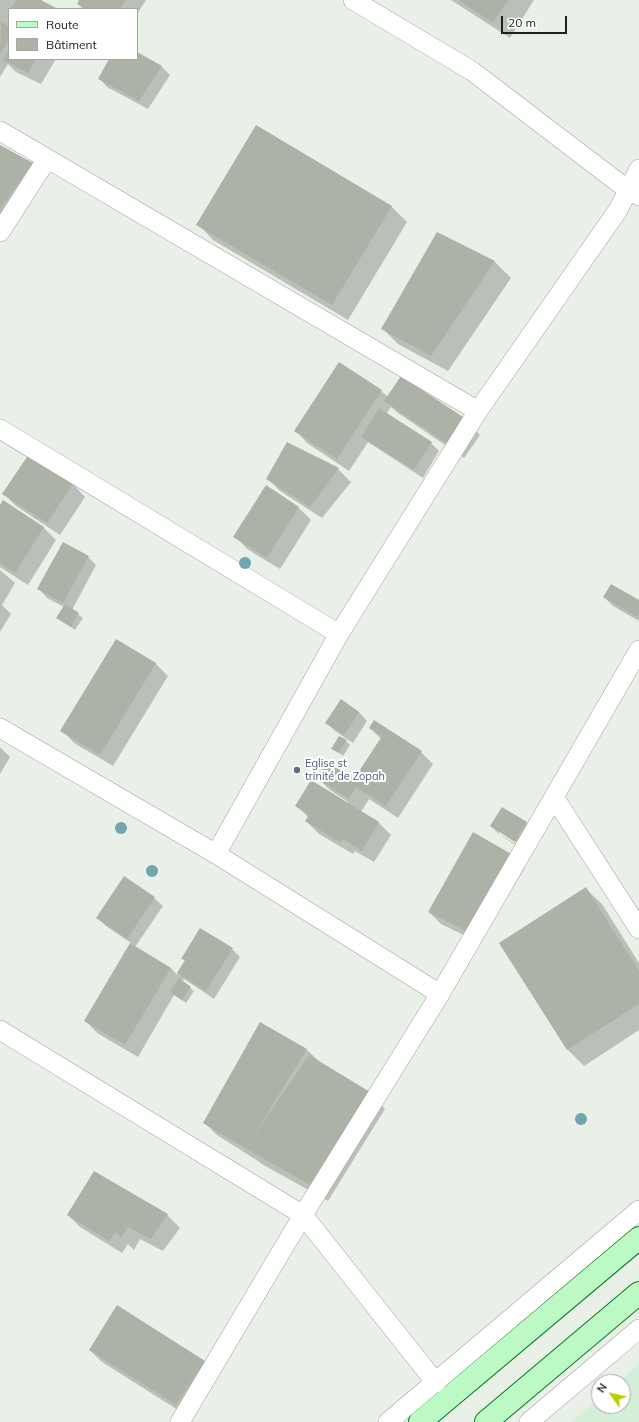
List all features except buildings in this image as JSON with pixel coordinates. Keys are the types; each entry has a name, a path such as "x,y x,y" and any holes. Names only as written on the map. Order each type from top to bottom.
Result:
{"main road":[{"path":"420,1422 639,1238"},
{"path":"486,1422 639,1293"}],"street":[{"path":"354,0 472,71 633,193"},
{"path":"0,131 478,410"},
{"path":"0,232 47,159"},
{"path":"216,854 339,634 478,410 618,210 633,193 639,169"},
{"path":"0,429 339,634"},
{"path":"180,1422 303,1215 440,994 639,650"},
{"path":"0,728 216,854 440,994"},
{"path":"554,797 639,929"},
{"path":"0,1030 303,1215 436,1383"},
{"path":"388,1422 639,1210"},
{"path":"529,1422 639,1329"}],"green space":[{"path":"639,1364 639,1422 571,1422 591,1405 591,1414 631,1414 631,1374 627,1374"}],"place":[{"name":"Eglise st trinité de Zopah","path":"297,770"}]}
